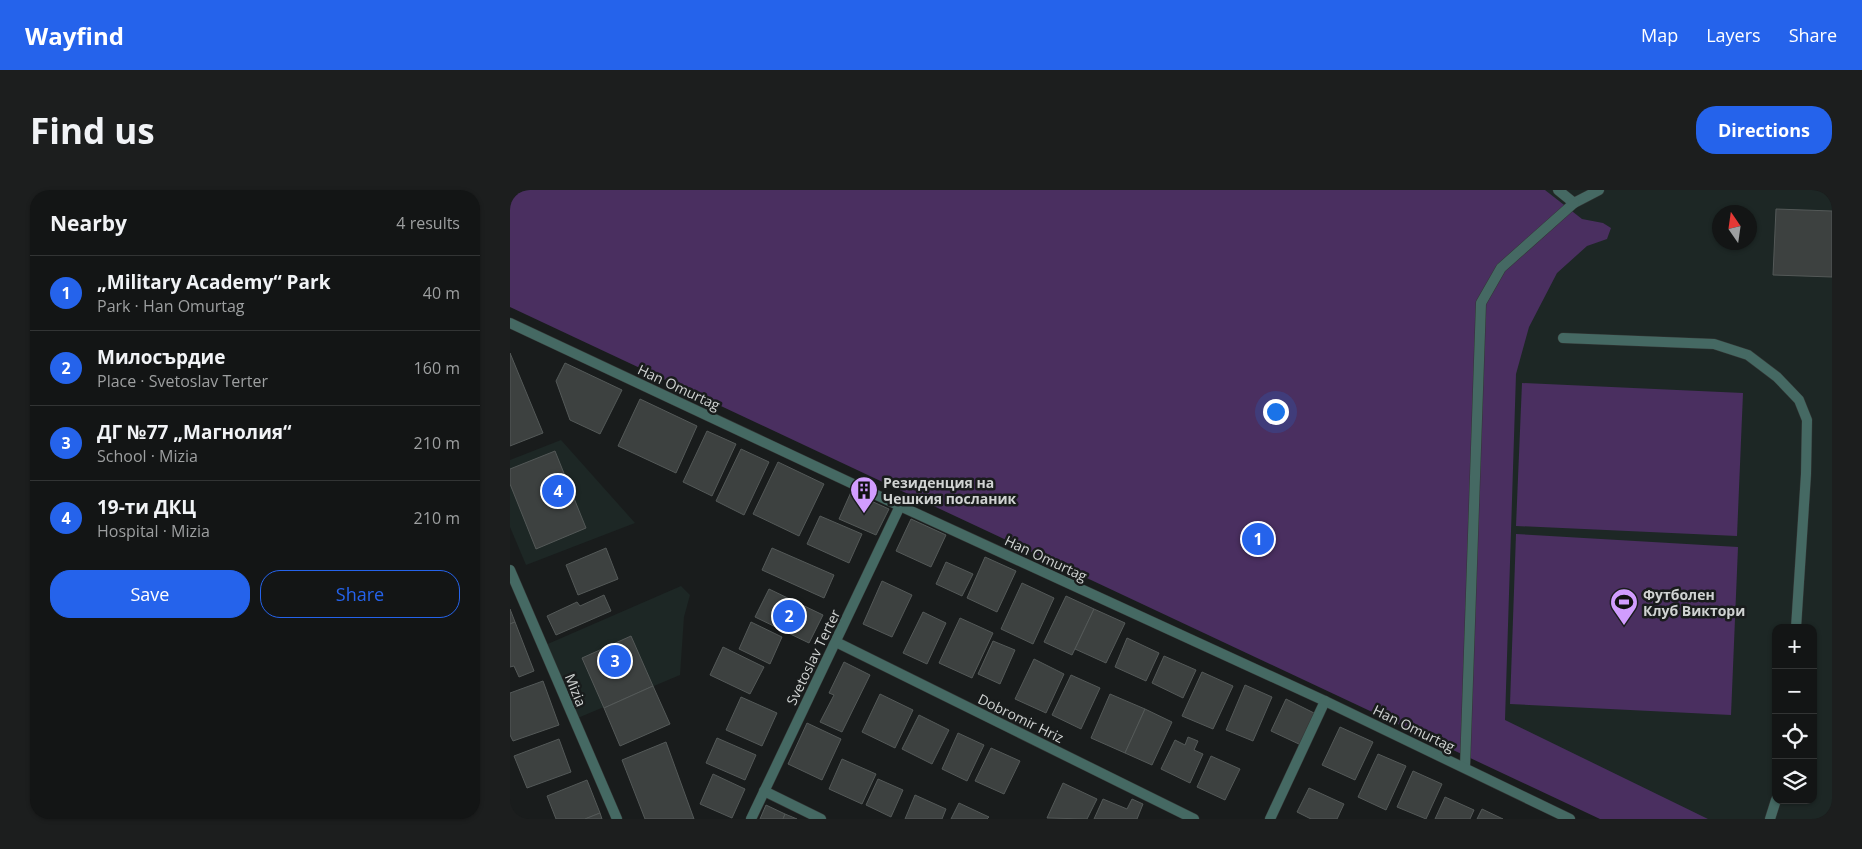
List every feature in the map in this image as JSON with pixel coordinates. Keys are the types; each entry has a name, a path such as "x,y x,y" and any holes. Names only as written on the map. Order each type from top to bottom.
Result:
{"street":[{"path":"1558,190 1574,203"},
{"path":"1465,767 1480,303 1502,268 1574,203 1599,190"},
{"name":"Han Omurtag","path":"510,323 900,506 1325,701 1570,819"},
{"path":"1562,338 1714,344 1748,355 1777,377 1799,400 1807,420 1806,474 1796,624"},
{"name":"Svetoslav Terter","path":"751,819 900,506"},
{"name":"Mizia","path":"510,570 617,819"},
{"name":"Dobromir Hriz","path":"836,642 1194,819"},
{"path":"1270,819 1325,701"},
{"path":"764,791 821,819"},
{"path":"1770,819 1775,804"}],"shaded area":[{"path":"510,190 1832,190 1832,819 1600,819"},
{"path":"510,190 1545,190 1582,219 1603,223 1611,228 1607,239 1587,246 1557,273 1529,327 1516,374 1505,720 1708,819 1600,819 510,307"},
{"path":"1522,383 1743,393 1737,536 1516,526"},
{"path":"561,440 635,523 526,565 510,527 510,460"},
{"name":"Футболен Клуб Виктори","path":"1516,534 1738,547 1731,715 1510,704"},
{"path":"681,586 690,595 684,617 680,675 573,720 543,646"}],"building":[{"path":"1776,209 1832,211 1832,277 1773,275"},
{"path":"510,353 543,433 510,446"},
{"path":"565,363 622,390 600,434 570,420 556,381"},
{"path":"640,399 697,426 676,473 618,446"},
{"path":"707,431 736,444 712,496 683,482"},
{"path":"741,449 769,462 744,515 716,501"},
{"path":"555,451 586,528 536,549 510,484 510,469"},
{"path":"778,462 824,484 799,536 753,514"},
{"name":"Резиденция на Чешкия посланик","path":"851,492 889,509 876,535 839,519"},
{"path":"820,516 862,534 849,563 807,544"},
{"path":"911,519 946,535 931,567 896,551"},
{"path":"606,548 618,579 578,595 566,565"},
{"path":"772,548 834,575 824,598 762,570"},
{"path":"985,557 1016,571 997,612 967,598"},
{"path":"946,562 973,574 962,596 936,584"},
{"path":"882,581 912,595 892,637 863,624"},
{"path":"1022,583 1054,598 1033,644 1001,629"},
{"path":"769,589 823,615 809,643 755,617"},
{"path":"604,595 611,611 556,635 547,616 577,602 580,606"},
{"path":"1066,596 1094,609 1072,655 1044,642"},
{"path":"510,609 515,622 510,624"},
{"path":"1094,609 1125,623 1106,663 1075,649"},
{"path":"923,612 946,623 927,664 903,653"},
{"path":"960,618 993,633 972,678 939,663"},
{"path":"515,622 534,671 519,677 514,666 510,667 510,624"},
{"path":"751,622 782,637 770,664 739,649"},
{"path":"631,636 653,686 604,708 582,658"},
{"path":"1127,638 1159,653 1146,681 1115,667"},
{"path":"993,641 1015,650 1000,684 978,674"},
{"path":"723,647 764,667 750,694 710,675"},
{"path":"1164,656 1196,670 1183,698 1152,683"},
{"path":"1034,659 1064,674 1046,713 1015,699"},
{"path":"844,662 870,675 842,732 820,722 834,695 829,693"},
{"path":"1202,672 1233,686 1213,729 1182,716"},
{"path":"1071,675 1100,688 1081,729 1052,715"},
{"path":"543,681 559,725 513,741 510,735 510,693"},
{"path":"1245,685 1272,697 1253,741 1226,730"},
{"path":"653,686 670,724 620,746 604,708"},
{"path":"880,694 913,710 895,748 862,732"},
{"path":"1110,694 1145,709 1125,753 1091,738"},
{"path":"741,697 777,713 762,746 726,730"},
{"path":"1286,699 1316,714 1301,745 1271,731"},
{"path":"1145,709 1172,722 1152,765 1125,753"},
{"path":"919,715 949,730 932,764 902,749"},
{"path":"807,723 841,739 822,780 788,764"},
{"path":"1340,727 1373,742 1355,780 1322,765"},
{"path":"958,733 984,745 967,781 942,769"},
{"path":"1188,737 1198,741 1194,750 1203,754 1190,783 1161,769 1175,740 1185,745"},
{"path":"717,738 756,755 745,780 706,763"},
{"path":"559,739 571,772 527,788 514,756"},
{"path":"666,742 694,819 645,819 622,760"},
{"path":"991,748 1020,761 1004,794 975,781"},
{"path":"1378,754 1406,766 1386,810 1358,797"},
{"path":"1211,756 1240,769 1225,800 1197,787"},
{"path":"842,759 876,774 862,804 829,789"},
{"path":"1413,771 1442,784 1426,819 1397,807"},
{"path":"713,774 745,789 732,818 700,804"},
{"path":"878,779 903,790 891,817 866,805"},
{"path":"587,780 600,813 585,819 556,819 547,796"},
{"path":"1063,783 1097,799 1087,819 1047,818"},
{"path":"1309,788 1344,804 1337,819 1311,819 1297,812"},
{"path":"915,795 946,809 942,819 905,819"},
{"path":"1445,797 1474,810 1470,819 1435,819"},
{"path":"1103,799 1127,809 1132,799 1143,804 1137,819 1094,819"},
{"path":"959,803 989,817 987,819 951,819"},
{"path":"766,805 785,814 783,819 760,819"},
{"path":"1482,809 1503,819 1477,819"},
{"path":"600,813 602,819 585,819"},
{"path":"785,814 797,819 783,819"}],"place":[{"name":"19-ти ДКЦ","path":"558,491"},
{"name":"Резиденция на Чешкия посланик","path":"864,514"},
{"name":"„Military Academy“ Park","path":"1258,539"},
{"name":"Милосърдие","path":"789,616"},
{"name":"Футболен Клуб Виктори","path":"1624,626"},
{"name":"ДГ №77 „Магнолия“","path":"615,661"}]}
